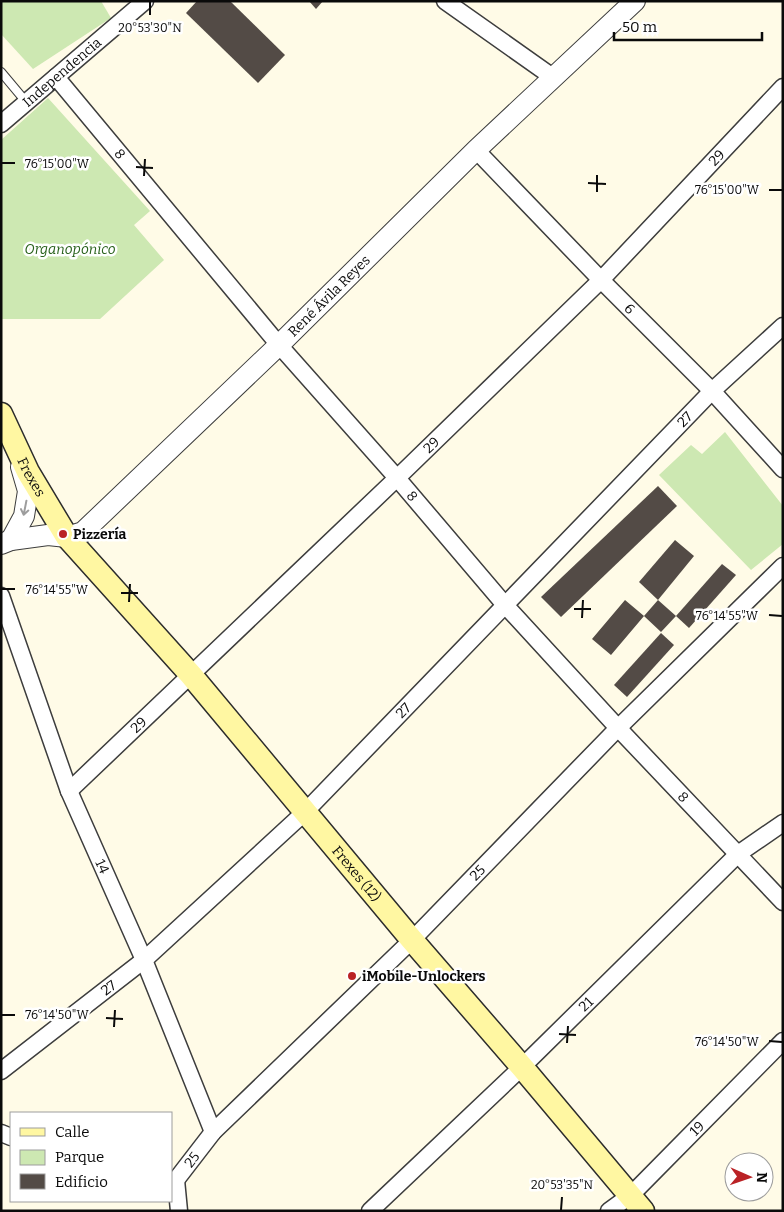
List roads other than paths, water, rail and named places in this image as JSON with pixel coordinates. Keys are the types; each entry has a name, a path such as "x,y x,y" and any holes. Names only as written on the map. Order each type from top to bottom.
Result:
{"main road":[{"name":"Frexes","path":"1,414 28,472 67,537"},
{"name":"Frexes (12)","path":"67,537 191,675 412,940 637,1203"}],"street":[{"name":"Independencia","path":"1,124 27,104 145,1"},
{"path":"446,1 554,78"},
{"name":"René Ávila Reyes","path":"6,542 48,535 67,537 83,532 279,345 476,150 634,1"},
{"name":"8","path":"56,77 279,345 397,478 505,605 618,728 783,902"},
{"name":"29","path":"69,791 601,280 783,86"},
{"name":"6","path":"476,150 712,392 783,469"},
{"name":"27","path":"1,1070 144,960 305,812 712,392 783,326"},
{"path":"6,542 24,516 28,491 14,444"},
{"name":"25","path":"174,1180 213,1132 412,940 618,728 783,566"},
{"name":"14","path":"1,596 69,791 144,960 213,1132"},
{"name":"21","path":"370,1211 522,1067 738,854 783,822"},
{"name":"19","path":"609,1211 637,1203 783,1040"},
{"path":"174,1180 179,1211"}],"lane":[{"path":"1,72 27,104"}],"place":[{"name":"Pizzería","path":"63,534"},
{"name":"iMobile-Unlockers","path":"352,976"}],"park label":[{"name":"Organopónico","path":"70,249"}]}
